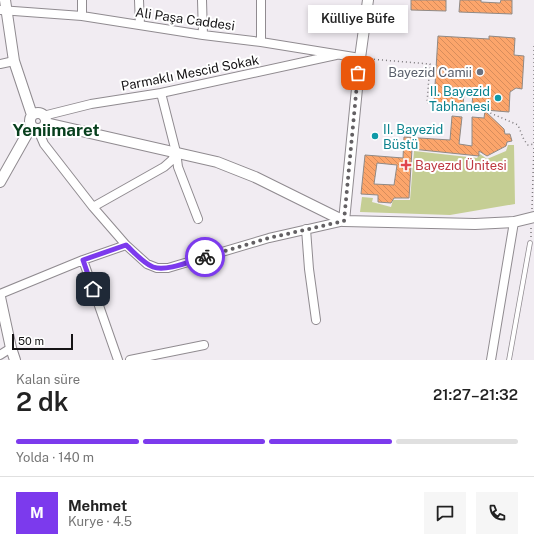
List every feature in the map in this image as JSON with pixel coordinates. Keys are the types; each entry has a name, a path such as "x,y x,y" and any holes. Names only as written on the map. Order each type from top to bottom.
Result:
{"street":[{"path":"5,0 3,10 14,61 32,115 30,120 40,124 176,152 236,168 344,221"},
{"path":"82,0 82,16"},
{"path":"139,0 140,25"},
{"path":"202,0 203,35"},
{"path":"261,0 261,42"},
{"path":"344,221 360,58 368,0"},
{"name":"Ali Paşa Caddesi","path":"3,10 82,16 360,58"},
{"name":"Parmaklı Mescid Sokak","path":"40,124 91,104 161,93 341,54"},
{"path":"0,64 14,61"},
{"path":"161,93 176,152 178,167 198,219"},
{"path":"0,182 40,124"},
{"path":"40,124 44,144 93,207 126,245 147,264 152,267 162,269 269,238 344,221 475,224 514,222 533,217"},
{"path":"93,207 164,167 172,160 176,152"},
{"path":"491,360 514,222"},
{"path":"306,230 309,269 316,320"},
{"path":"15,360 0,295 83,260 126,245"},
{"path":"83,260 118,360"},
{"path":"130,360 204,345"},
{"path":"0,355 11,348"}],"lane":[{"path":"509,360 530,243"}],"path":[{"path":"530,243 533,217 534,46"},
{"path":"360,58 430,64 427,103 479,108 518,125 524,140 528,145 534,144"}],"green space":[{"path":"508,145 514,145 515,204 450,215 360,212 362,197 373,198 372,202 391,207 393,200 410,200 414,151 477,158 480,154 487,159 506,151"}],"building":[{"path":"411,0 446,0 446,11 411,10"},
{"path":"460,0 481,0 481,2 500,3 501,0 512,0 512,14 459,12"},
{"name":"Bayezid Camii","path":"438,36 489,39 489,36 515,38 514,55 524,56 522,89 516,88 510,92 509,112 485,110 485,105 472,104 473,95 464,95 463,104 434,102"},
{"path":"485,111 504,129 505,134 510,134 512,141 507,142 506,146 487,156 479,151 479,156 412,149 409,198 394,198 391,203 378,202 378,195 361,194 365,155 403,158 404,137 450,140 452,116 462,117 459,144 472,146 472,117 484,118","holes":["377,163 397,165 394,185 374,184"]}],"way so far":[{"path":"205,257 269,238 344,221 358,73"}],"place":[{"name":"Bayezid Camii","path":"480,72"},
{"name":"Külliye Büfe","path":"358,73"},
{"name":"II. Bayezid Tabhanesi","path":"498,98"},
{"name":"II. Bayezid Büstü","path":"375,136"},
{"name":"Bayezıd Ünitesi","path":"406,165"}],"district":[{"name":"Yeniimaret","path":"56,130"}],"route":[{"path":"93,289 83,260 126,245 147,264 152,267 162,269 205,257"}]}
